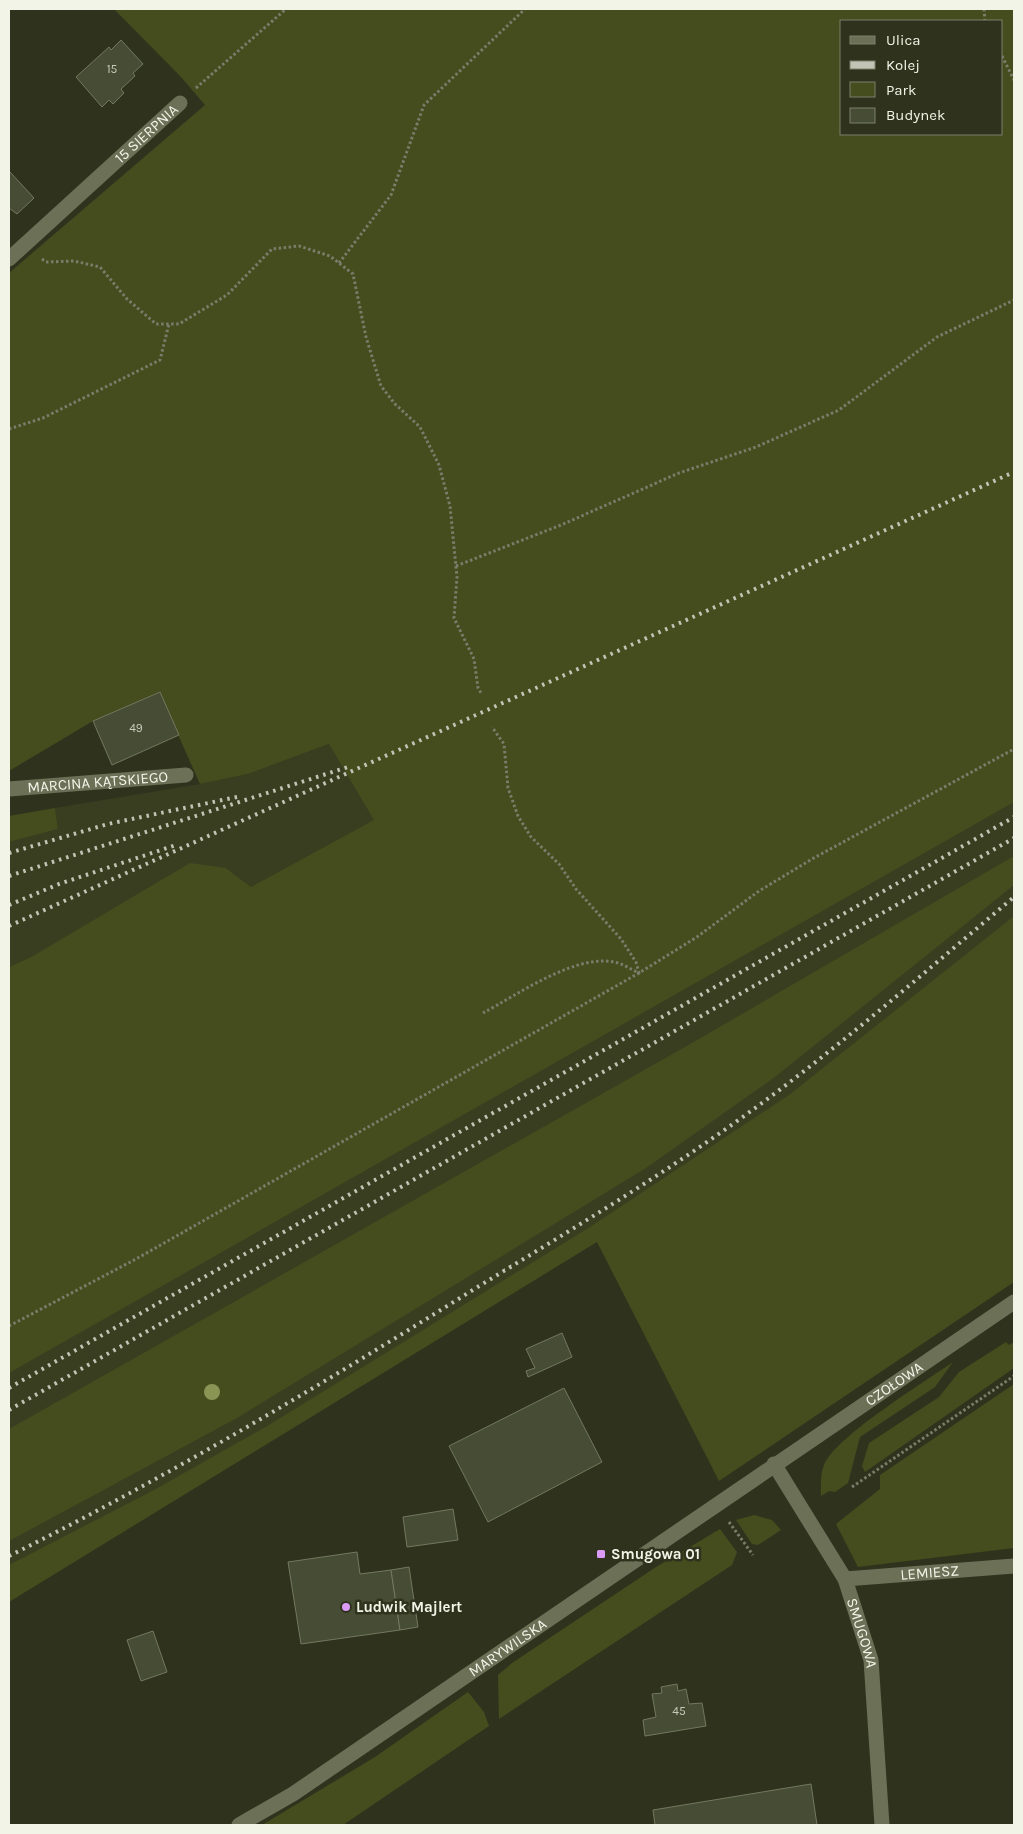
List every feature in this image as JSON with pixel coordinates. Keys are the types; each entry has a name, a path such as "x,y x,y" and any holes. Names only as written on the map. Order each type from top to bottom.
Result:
{"street":[{"name":"15 SIERPNIA","path":"9,258 180,103"},
{"name":"MARCINA KĄTSKIEGO","path":"9,789 186,775"},
{"name":"CZOŁOWA","path":"774,1464 1014,1302"},
{"name":"SMUGOWA","path":"774,1464 845,1579 871,1660 882,1825"},
{"name":"MARYWILSKA","path":"239,1825 293,1794 774,1464"},
{"name":"LEMIESZ","path":"845,1579 1014,1566"}],"path":[{"name":"15 SIERPNIA","path":"180,103 286,9"},
{"path":"339,263 391,195 424,105 525,9"},
{"path":"1003,58 1014,80"},
{"path":"23,246 46,262 74,260 100,268 127,299 156,324 179,324 226,295 272,249 299,246 330,256 353,274 366,337 382,386 395,404 420,427 439,464 450,506 456,566 454,618 474,659 478,688 481,693"},
{"path":"456,566 561,525 679,473 756,446 839,410 937,337 1014,300"},
{"path":"9,429 42,418 160,360 169,324"},
{"path":"492,727 504,744 508,788 518,816 531,837 559,864 576,889 621,939 636,962 639,973"},
{"path":"9,1326 136,1259 639,973 697,937 759,891 812,859 1014,749"},
{"path":"484,1013 556,974 587,962 617,962 639,973"},
{"path":"852,1487 1014,1376"}],"shaded area":[{"path":"1014,728 1014,939 855,1062 9,1602 9,1304"},
{"path":"329,744 375,820 251,887 226,868 9,967 9,842 58,829 55,808 200,784 248,774"}],"green space":[{"path":"114,9 1014,9 1014,802 9,1373 9,967 33,956 190,863 226,868 251,887 374,820 329,744 248,774 200,784 159,692 93,721 9,771 9,273 205,105 181,77"},
{"path":"55,808 58,829 9,842 9,816"},
{"path":"1014,856 1014,885 775,1077 646,1168 237,1418 9,1541 9,1429 692,1043"},
{"path":"1014,916 1014,1282 719,1481 597,1242 9,1602 9,1565 154,1490 269,1425 590,1227 789,1095"},
{"path":"1006,1342 1009,1345 1014,1342 1014,1368 865,1472 862,1466 869,1443 939,1397 959,1372"},
{"path":"953,1362 935,1387 860,1437 848,1483 835,1492 829,1491 821,1496 821,1480 824,1465 832,1453 882,1410"},
{"path":"1014,1384 1014,1548 858,1567 836,1524 880,1489 880,1475"},
{"path":"754,1515 772,1520 781,1530 758,1545 752,1544 736,1520"},
{"path":"720,1529 737,1552 732,1565 499,1719 498,1675 512,1663 656,1567"},
{"path":"468,1692 484,1712 489,1726 343,1825 262,1825 375,1757"}],"building":[{"path":"121,40 143,64 133,73 135,76 121,89 124,93 113,104 109,100 102,107 76,77 109,47 111,50"},
{"path":"9,171 34,198 17,214 9,208"},
{"path":"160,692 179,735 112,765 93,721"},
{"path":"562,1333 572,1357 528,1377 526,1371 535,1368 526,1349"},
{"path":"564,1388 602,1462 488,1522 449,1446"},
{"path":"453,1509 458,1540 407,1547 403,1517"},
{"name":"Ludwik Majlert","path":"357,1552 360,1574 391,1570 400,1630 301,1644 288,1562"},
{"path":"409,1567 418,1627 400,1630 391,1570"},
{"path":"153,1631 167,1672 141,1681 127,1640"},
{"path":"677,1684 678,1691 686,1689 689,1704 702,1703 706,1726 645,1736 643,1720 656,1717 652,1694 662,1693 661,1687"},
{"path":"811,1784 817,1825 655,1825 653,1810"}],"railway":[{"path":"9,926 1014,472"},
{"path":"9,876 348,767"},
{"path":"9,853 108,824 237,797"},
{"path":"9,1388 1014,817"},
{"path":"9,1410 1014,838"},
{"path":"9,905 59,884 176,845"},
{"path":"9,1556 129,1494 246,1428 362,1359 659,1174 798,1076 1014,897"}],"place":[{"name":"Smugowa 01","path":"601,1554"},
{"name":"Ludwik Majlert","path":"346,1607"}]}
